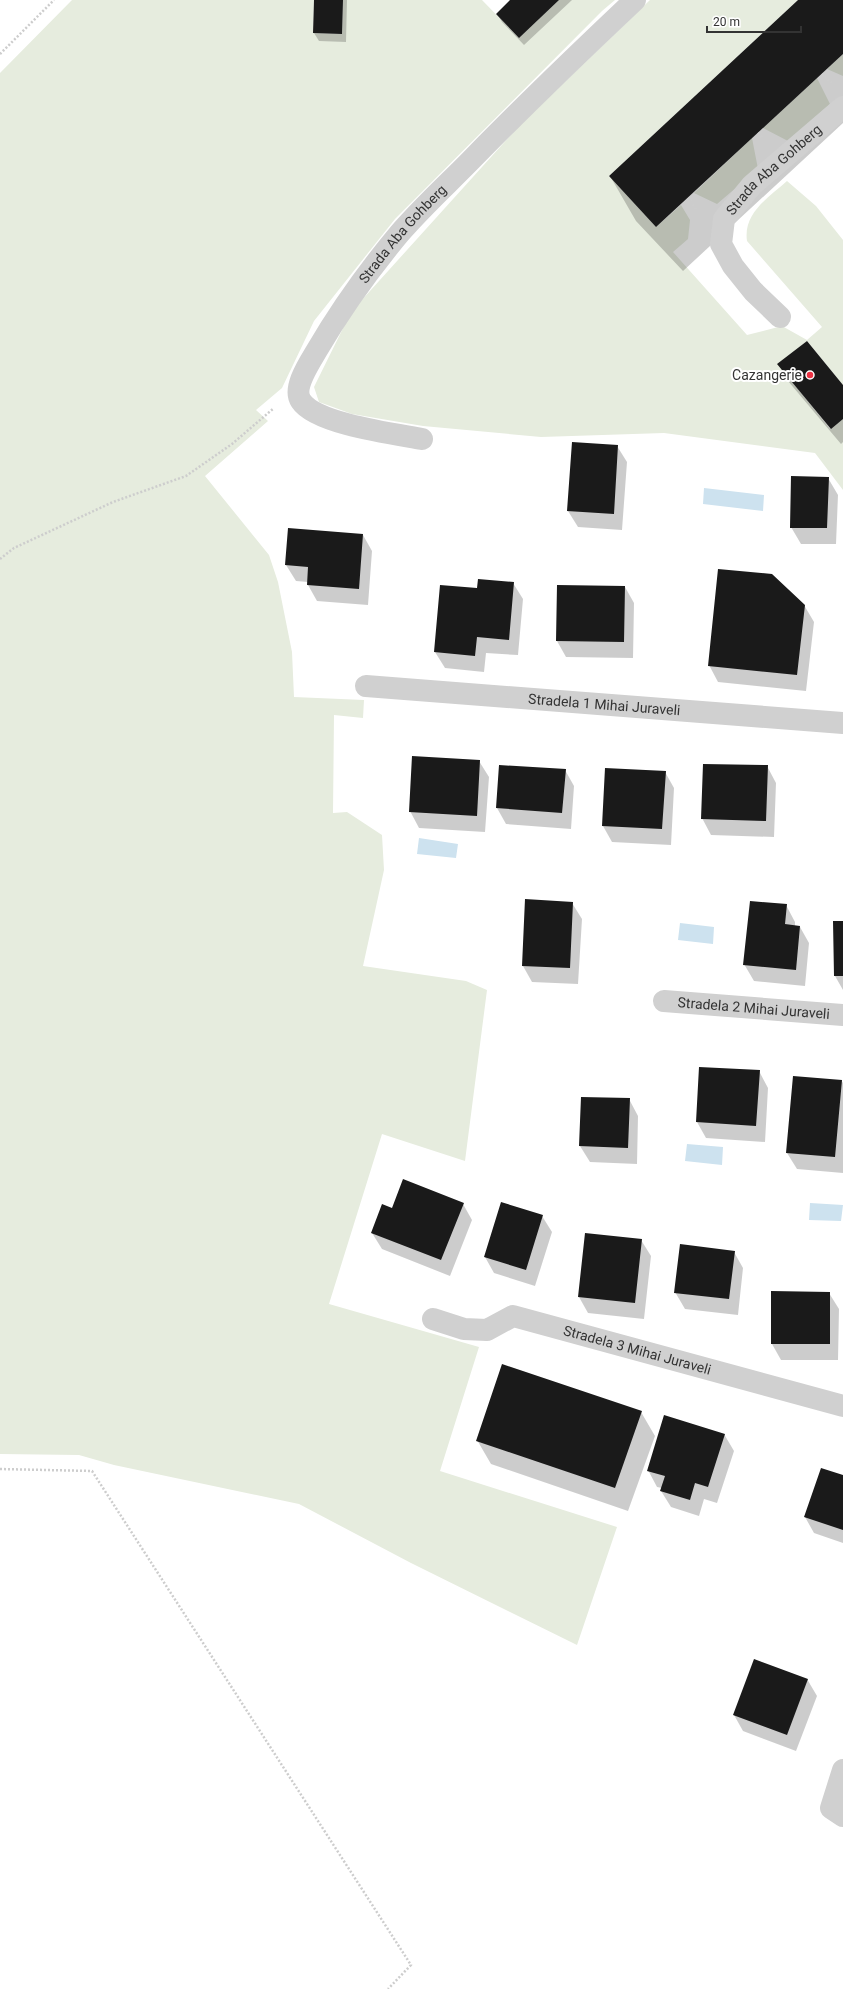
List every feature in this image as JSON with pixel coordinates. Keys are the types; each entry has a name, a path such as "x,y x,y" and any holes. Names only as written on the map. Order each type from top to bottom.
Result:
{"street":[{"name":"Strada Aba Gohberg","path":"298,388 311,360 342,308 400,233 545,85 635,0"},
{"name":"Strada Aba Gohberg","path":"780,317 753,291 733,266 721,244 724,219 752,185 843,107"},
{"path":"298,388 300,400 311,412 338,421 381,432 422,438"},
{"name":"Stradela 1 Mihai Juraveli","path":"366,686 843,723"},
{"name":"Stradela 2 Mihai Juraveli","path":"664,1001 843,1015"},
{"name":"Stradela 3 Mihai Juraveli","path":"433,1319 464,1329 487,1330 513,1316 843,1406"},
{"path":"843,1770 831,1808 843,1816"}],"path":[{"path":"0,54 54,0"},
{"path":"0,559 14,548 113,502 186,476 232,444 298,388"},
{"path":"0,1469 92,1471 411,1965 388,1989"}],"shaded area":[{"path":"72,0 314,0 313,33 342,34 343,0 482,0 519,38 559,0 615,0 602,11 395,219 314,321 282,388 256,410 268,421 205,476 269,555 278,582 292,652 294,697 364,700 363,718 334,715 333,813 347,812 382,835 384,870 363,966 466,981 487,990 465,1161 382,1134 329,1304 479,1347 440,1471 617,1527 577,1645 411,1563 299,1504 114,1465 79,1455 0,1454 0,73"},
{"path":"650,0 798,0 609,176 656,227 681,205 690,220 688,239 673,252 747,335 782,326 807,340 822,327 747,241 749,222 758,207 765,200 787,181 816,206 843,240 843,385 807,341 778,364 830,429 843,419 843,490 815,453 664,433 541,437 423,426 352,414 319,402 314,387 351,312 519,126"},
{"path":"843,54 843,76 827,69"},
{"path":"817,78 830,104 788,141 763,128"},
{"path":"752,138 758,169 717,204 694,193"}],"water":[{"path":"704,488 764,495 763,511 703,504"},
{"path":"419,838 458,844 456,858 417,854"},
{"path":"680,923 714,927 713,944 678,940"},
{"path":"687,1144 723,1147 722,1165 685,1161"},
{"path":"810,1203 843,1205 841,1221 809,1220"}],"building":[{"path":"314,0 343,0 342,34 313,33"},
{"path":"510,0 559,0 519,38 496,14"},
{"path":"798,0 843,0 843,54 656,227 609,176"},
{"name":"Cazangerie","path":"807,341 843,385 843,419 831,429 777,364"},
{"path":"572,442 618,445 614,514 567,511"},
{"path":"791,476 829,477 827,528 790,528"},
{"path":"288,528 363,534 359,589 307,585 308,567 285,565"},
{"path":"718,569 772,574 805,605 797,675 708,666"},
{"path":"478,579 514,582 509,640 477,637 475,656 434,652 440,585 477,588"},
{"path":"557,585 625,586 624,642 556,641"},
{"path":"412,756 480,760 477,816 409,812"},
{"path":"703,764 768,765 766,821 701,819"},
{"path":"499,765 566,769 562,813 496,808"},
{"path":"605,768 666,771 662,829 602,826"},
{"path":"525,899 573,902 570,968 522,966"},
{"path":"750,901 787,904 785,924 800,926 796,970 743,965"},
{"path":"833,921 843,921 843,976 834,976"},
{"path":"699,1067 760,1070 756,1126 696,1122"},
{"path":"793,1076 842,1080 835,1157 786,1153"},
{"path":"581,1097 630,1098 628,1148 579,1146"},
{"path":"403,1179 464,1203 441,1260 371,1233 382,1204 392,1208"},
{"path":"501,1202 543,1215 526,1270 484,1257"},
{"path":"585,1233 642,1239 635,1303 578,1297"},
{"path":"680,1244 735,1251 729,1299 674,1293"},
{"path":"771,1291 830,1292 830,1344 771,1344"},
{"path":"502,1364 642,1411 615,1488 476,1441"},
{"path":"664,1415 725,1434 708,1487 695,1483 690,1500 660,1491 665,1476 647,1471"},
{"path":"821,1468 843,1475 843,1530 804,1517"},
{"path":"754,1659 808,1679 787,1735 733,1715"}],"place":[{"name":"Cazangerie","path":"810,375"}]}
